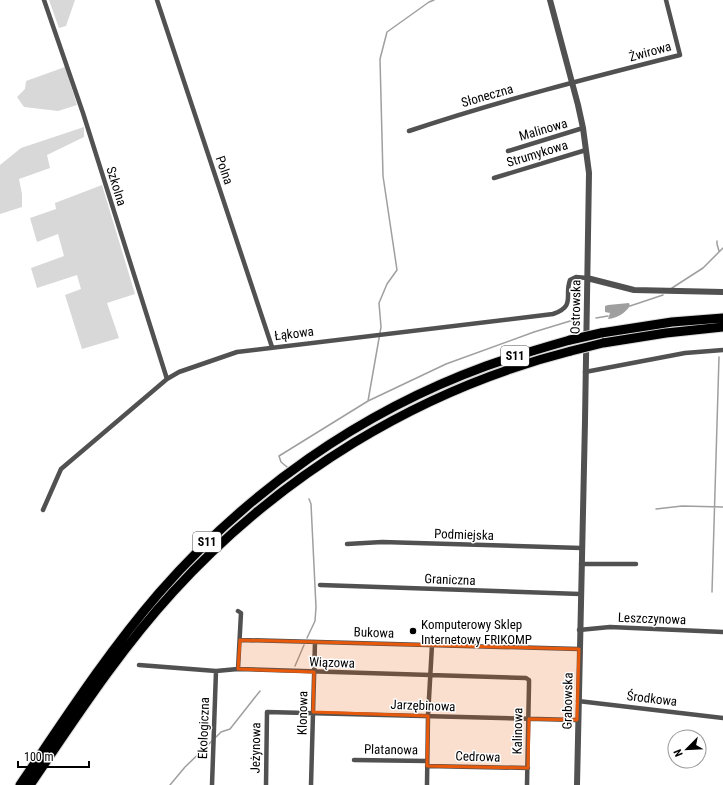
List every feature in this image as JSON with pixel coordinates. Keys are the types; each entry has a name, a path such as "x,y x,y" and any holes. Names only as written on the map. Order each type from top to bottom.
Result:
{"highway":[{"name":"S11","path":"20,785 88,686 132,626 181,569 212,537 248,505 301,463 319,451 394,406 487,366 526,352 601,333 672,322 723,318"},
{"name":"S11","path":"30,785 121,656 155,613 192,572 228,536 271,500 318,465 347,446 425,404 467,385 506,371 571,351 603,344 666,333 723,327"}],"street":[{"name":"Szkolna","path":"44,0 83,113 167,379"},
{"name":"Polna","path":"157,0 272,347"},
{"name":"Ostrowska","path":"550,0 583,128 589,181 580,618"},
{"name":"Żwirowa","path":"572,82 680,55 666,0"},
{"name":"Słoneczna","path":"409,131 572,82"},
{"name":"Malinowa","path":"508,151 583,128"},
{"name":"Strumykowa","path":"494,178 586,150"},
{"name":"Łąkowa","path":"43,510 61,470 167,379 179,372 237,352 553,314 566,308 568,304 570,280 576,277 587,278"},
{"path":"587,278 634,290 723,292"},
{"path":"585,372 685,353 723,350"},
{"name":"Podmiejska","path":"347,544 382,542 581,548"},
{"path":"581,564 636,564"},
{"name":"Graniczna","path":"320,585 580,594"},
{"path":"238,611 241,613 238,669"},
{"name":"Grabowska","path":"577,785 580,618"},
{"name":"Leszczynowa","path":"579,630 610,627 723,632"},
{"name":"Bukowa","path":"240,640 579,649"},
{"name":"Klonowa","path":"311,785 315,642"},
{"path":"427,785 428,716 432,645"},
{"name":"Wiązowa","path":"139,665 216,671 238,669 526,678"},
{"name":"Ekologiczna","path":"212,785 216,671"},
{"name":"Kalinowa","path":"526,678 529,684 527,785"},
{"name":"Środkowa","path":"578,701 723,718"},
{"name":"Jarzębinowa","path":"267,712 577,720"},
{"name":"Jeżynowa","path":"266,785 267,712"},
{"name":"Platanowa","path":"354,760 427,763"},
{"name":"Cedrowa","path":"427,763 528,768"}],"highlighted area":[{"path":"240,640 579,649 577,720 529,719 528,768 427,766 428,716 313,712 314,672 238,669"}],"shaded area":[{"path":"49,0 75,0 66,26 59,28"},
{"path":"65,67 77,105 58,111 24,107 17,97 25,89 26,81"},
{"path":"84,127 84,137 47,155 50,168 19,179 22,194 22,207 0,214 0,165 21,148"},
{"path":"102,185 135,294 107,303 119,338 82,349 65,295 81,289 77,275 37,288 31,268 64,256 58,234 37,242 30,218 56,209 55,203"},
{"path":"629,303 630,306 626,311 615,318 608,319 610,313 605,312 605,306"}],"waterway":[{"path":"368,401 381,327 379,303 387,284 397,270 383,176 380,59 387,32 434,0"},
{"path":"717,241 719,251"},
{"path":"672,288 703,268 723,248"},
{"path":"630,306 663,295"},
{"path":"596,318 608,316"},
{"path":"287,467 281,462 279,456 368,401 446,364 534,332 580,318"},
{"path":"712,592 719,357"},
{"path":"307,638 315,621 316,607 311,504 309,499"},
{"path":"656,509 682,506 723,507"},
{"path":"295,666 304,645"},
{"path":"216,737 221,732 230,729 260,691"},
{"path":"170,785 185,767 212,741"}],"place":[{"name":"Komputerowy Sklep Internetowy FRIKOMP","path":"413,631"}]}
